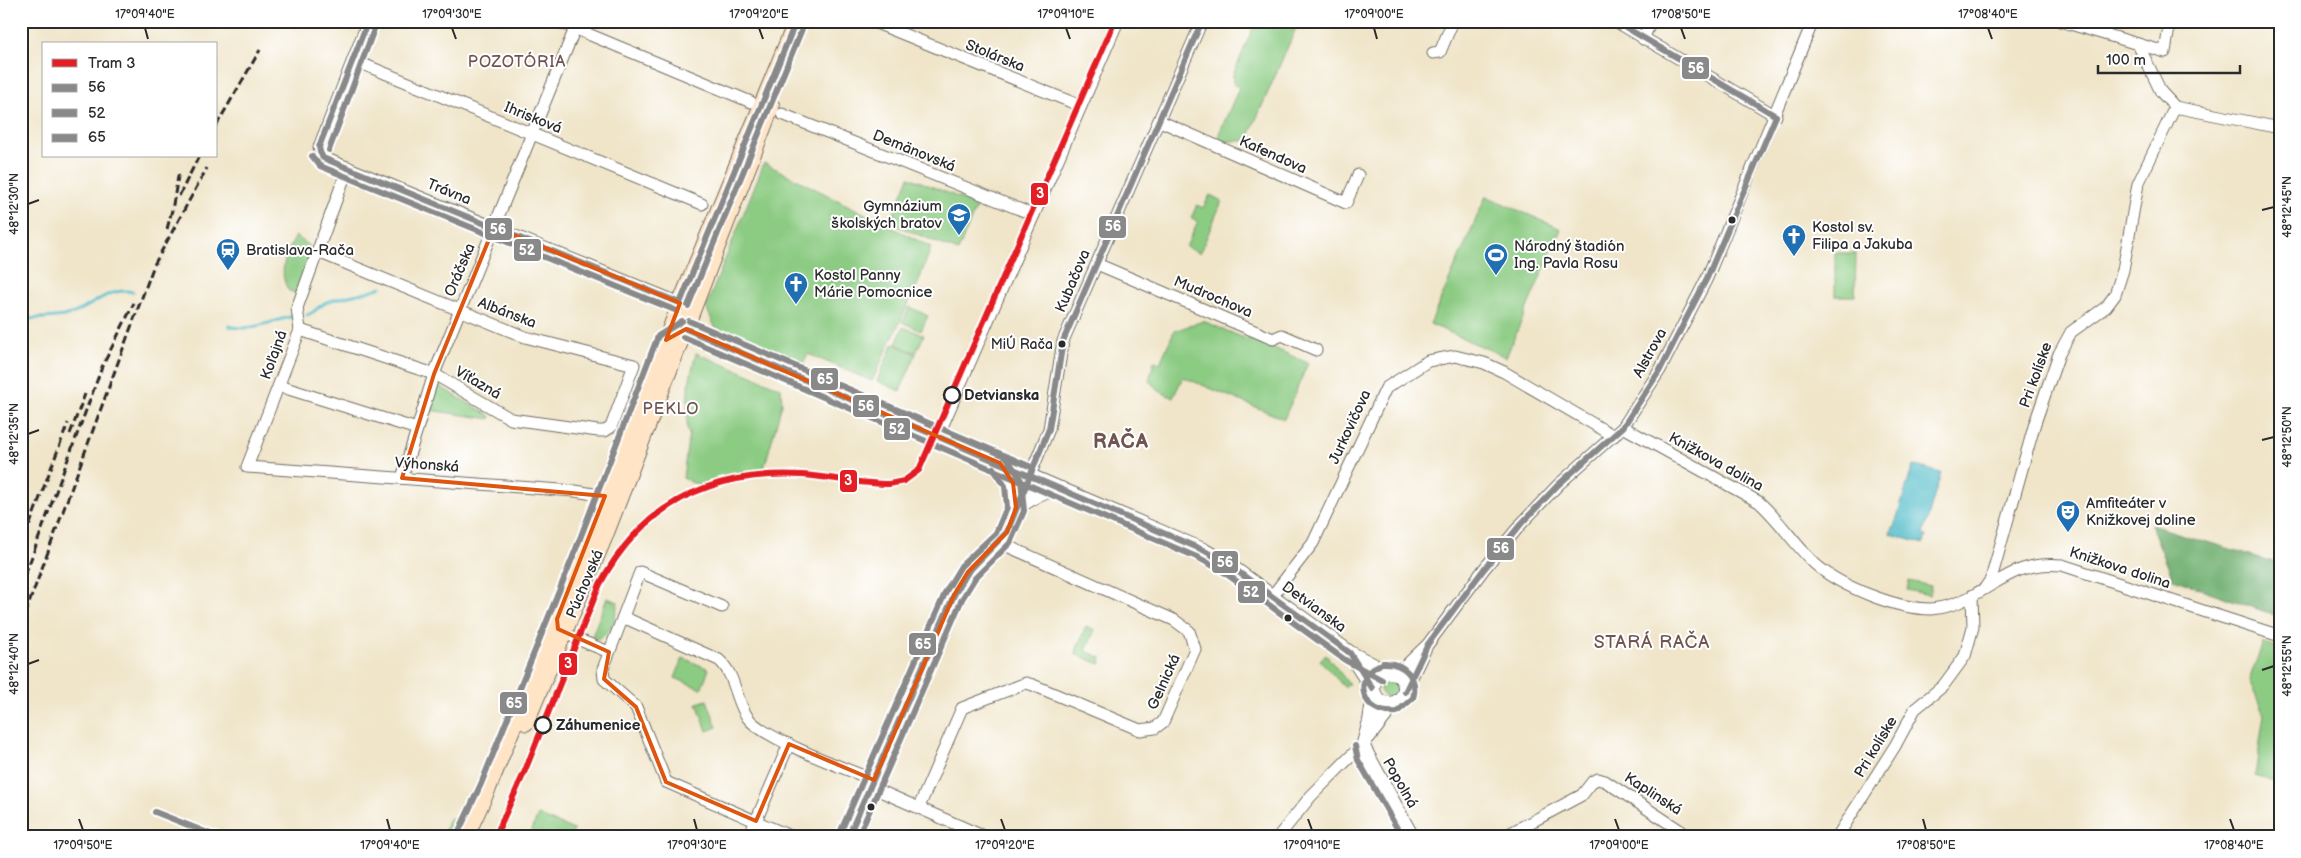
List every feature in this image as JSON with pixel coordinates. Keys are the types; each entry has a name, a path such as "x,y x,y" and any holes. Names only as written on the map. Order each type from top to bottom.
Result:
{"main road":[{"name":"Púchovská","path":"477,837 555,655 569,636 564,618 606,496 680,303 796,21"},
{"name":"Púchovská","path":"466,837 622,494 806,21"},
{"path":"666,340 686,329 680,303"}],"street":[{"path":"354,60 368,21"},
{"path":"557,21 576,25 752,102"},
{"name":"Stolárska","path":"870,21 1081,106"},
{"path":"938,436 1118,21"},
{"name":"Kubačova","path":"848,837 954,595 968,572 1007,532 1051,422 1063,341 1202,21"},
{"path":"1432,53 1440,52 1453,21"},
{"path":"1615,21 1776,116"},
{"path":"1643,39 1651,21"},
{"name":"Alstrova","path":"1405,692 1428,644 1484,569 1521,524 1558,486 1623,427 1660,370 1708,278 1776,116 1813,21"},
{"path":"2060,21 2165,52 2170,21"},
{"name":"Oráčska","path":"402,478 434,374 576,25"},
{"path":"2138,44 2162,92 2175,107 2280,128 2280,136"},
{"name":"Ihrisková","path":"354,60 702,204"},
{"name":"Trávna","path":"354,60 319,147 324,158 680,303"},
{"name":"Pri kolíske","path":"1984,590 1990,579 2029,442 2059,354 2071,332 2106,307 2115,296 2123,270 2138,184 2175,107"},
{"name":"Demänovská","path":"782,114 1034,215"},
{"name":"Kafendova","path":"1160,121 1346,204 1358,175"},
{"name":"Koľajná","path":"247,467 300,330 297,308 348,167"},
{"name":"Albánska","path":"318,252 525,337 634,365 623,394"},
{"name":"Mudrochova","path":"1097,264 1273,339 1282,335 1316,350"},
{"name":"Detvianska","path":"686,329 1203,550 1226,563 1350,653 1392,673"},
{"name":"Víťazná","path":"300,330 434,374 510,419 605,431 611,427 623,394"},
{"name":"Jurkovičova","path":"1272,596 1313,543 1386,388 1428,361 1455,356 1484,363 1504,372 1614,436"},
{"path":"279,386 417,429"},
{"name":"Knižkova dolina","path":"1623,427 1759,502 1772,514 1816,565 1840,580 1884,599 1908,606 1947,607 1984,590 2012,572 2029,566 2062,565 2280,636"},
{"path":"1000,463 1013,483 1016,508 1040,493 1060,489"},
{"name":"Výhonská","path":"247,467 575,491 606,496 622,494"},
{"name":"Gelnická","path":"919,807 962,708 1026,684 1034,685 1140,730 1150,729 1163,722 1194,651 1193,639 1185,626 998,542"},
{"path":"722,607 640,572 626,604 623,617 603,669 607,683 636,707 666,782 792,837"},
{"name":"Pri kolíske","path":"1837,837 1895,746 1915,709 1943,686 1965,656 1973,627 1972,596"},
{"path":"623,617 719,660 729,672 747,717 762,731 919,807 959,832 985,837"},
{"path":"569,636 609,652"},
{"name":"Alstrova","path":"1392,673 1428,644"},
{"name":"Detvianska","path":"1350,653 1373,691"},
{"path":"1278,837 1301,807 1364,742 1376,729 1389,707 1402,699 1405,692 1404,680 1392,673 1377,677 1364,742"},
{"path":"1373,691 1382,703 1394,704"},
{"name":"Popolná","path":"1364,742 1366,756 1412,837"},
{"path":"749,837 789,744"},
{"name":"Kaplinská","path":"1503,837 1582,795 1598,779 1605,781 1690,837"}],"highlighted area":[{"path":"494,227 680,303 666,340 686,329 1000,463 1013,483 1016,508 1007,532 968,572 954,595 874,780 789,744 756,821 666,782 636,707 604,679 609,652 558,629 557,619 605,496 402,478 434,374"}],"green space":[{"path":"1256,21 1299,21 1248,138 1243,141 1219,141 1218,136 1239,88 1233,83 1233,75"},
{"path":"764,163 931,247 919,281 872,381 808,354 803,364 715,327 706,307"},
{"path":"909,177 977,205 958,251 890,223"},
{"path":"1210,195 1222,201 1200,253 1186,247 1198,221 1191,218 1197,205 1203,208"},
{"name":"Národný štadión Ing. Pavla Rosu","path":"1486,196 1561,229 1506,357 1430,324"},
{"path":"296,236 310,247 311,253 297,293 289,291 285,284 283,270 286,256"},
{"path":"1835,253 1856,253 1855,296 1835,296"},
{"path":"910,307 928,316 921,331 902,322"},
{"path":"1203,321 1249,340 1252,335 1266,340 1274,348 1308,363 1284,419 1183,377 1173,398 1159,391 1149,381 1154,361 1160,363 1174,331"},
{"path":"903,327 924,335 916,353 896,344"},
{"path":"893,344 916,354 900,391 877,381"},
{"path":"696,353 781,388 782,404 763,472 723,478 699,486 683,478 689,433 687,428 688,387"},
{"path":"437,385 491,416 490,419 429,410"},
{"path":"2151,525 2280,564 2280,617 2173,579"},
{"path":"1909,581 1931,586 1929,595 1907,590"},
{"path":"607,598 618,602 616,613 611,628 598,639 592,636"},
{"path":"1086,626 1095,630 1086,651 1102,658 1100,664 1075,654"},
{"path":"2263,643 2280,648 2280,784 2255,776 2264,715 2249,680"},
{"path":"1326,655 1349,684 1345,688 1320,660"},
{"path":"683,658 709,669 701,689 675,678"},
{"path":"1389,679 1395,682 1398,688 1395,694 1389,697 1383,694 1380,688 1383,682"},
{"path":"707,700 717,727 707,731 697,703"},
{"path":"538,815 574,830 571,837 529,837"},
{"path":"451,818 462,823 453,837 442,837 449,819"}],"water":[{"path":"1913,465 1941,473 1923,535 1926,536 1924,544 1890,534 1892,527 1894,527"}],"waterway":[{"path":"307,315 327,302 381,287"},
{"path":"21,320 68,315 115,292 133,292"},
{"path":"229,326 237,328 254,327 296,316"}],"railway":[{"path":"218,123 260,50"},
{"path":"179,196 198,158"},
{"path":"21,625 154,265 207,168"},
{"path":"167,229 179,171"},
{"path":"21,586 102,367 134,303"},
{"path":"70,434 85,394"},
{"path":"21,548 68,423"}],"tram line":[{"name":"3","path":"495,837 524,773 600,584 617,556 637,532 659,513 683,497 710,486 739,479 769,475 802,475 889,484 904,481 919,470 1115,21"}],"transit line":[{"name":"56","path":"320,152 319,147 368,21"},
{"name":"56","path":"680,303 796,21"},
{"name":"56","path":"848,837 954,595 968,572 1007,532 1049,429 1063,341 1202,21"},
{"name":"56","path":"1615,21 1776,116"},
{"name":"52","path":"329,150 376,24"},
{"name":"52","path":"688,306 804,24"},
{"name":"56","path":"1405,692 1428,644 1484,569 1521,524 1558,485 1623,427 1660,370 1707,278 1776,116"},
{"name":"56","path":"320,152 323,158 680,303"},
{"name":"52","path":"312,156 320,166 677,311"},
{"name":"65","path":"458,833 481,784 574,554 658,336 682,321"},
{"name":"65","path":"689,321 1029,466"},
{"name":"56","path":"686,329 1203,550 1226,563 1350,653 1372,688"},
{"name":"52","path":"683,337 1199,558 1221,570 1345,660 1382,680"},
{"name":"52","path":"858,837 962,599 975,578 1010,543 1024,511 1021,480 1007,458"},
{"name":"65","path":"840,833 946,591 961,566 996,533 1007,507 1005,486 993,468"},
{"name":"52","path":"1379,665 1365,678 1364,694 1368,702 1375,708 1385,712 1397,712 1413,698 1414,684 1412,678 1403,668 1391,663 1383,663"},
{"name":"52","path":"1355,746 1358,760 1402,837"},
{"name":"56","path":"155,812 218,837"}],"place":[{"name":"Gymnázium školských bratov","path":"959,236"},
{"name":"Kostol sv. Filipa a Jakuba","path":"1794,257"},
{"name":"Bratislava-Rača","path":"228,271"},
{"name":"Národný štadión Ing. Pavla Rosu","path":"1496,276"},
{"name":"Kostol Panny Márie Pomocnice","path":"796,305"},
{"name":"MiÚ Rača","path":"1062,344"},
{"name":"Detvianska","path":"952,395"},
{"name":"Amfiteáter v Knižkovej doline","path":"2068,533"},
{"name":"Záhumenice","path":"543,725"}],"district":[{"name":"POZOTÓRIA","path":"517,62"},
{"name":"PEKLO","path":"671,409"},
{"name":"RAČA","path":"1121,442"},
{"name":"STARÁ RAČA","path":"1652,642"}]}
